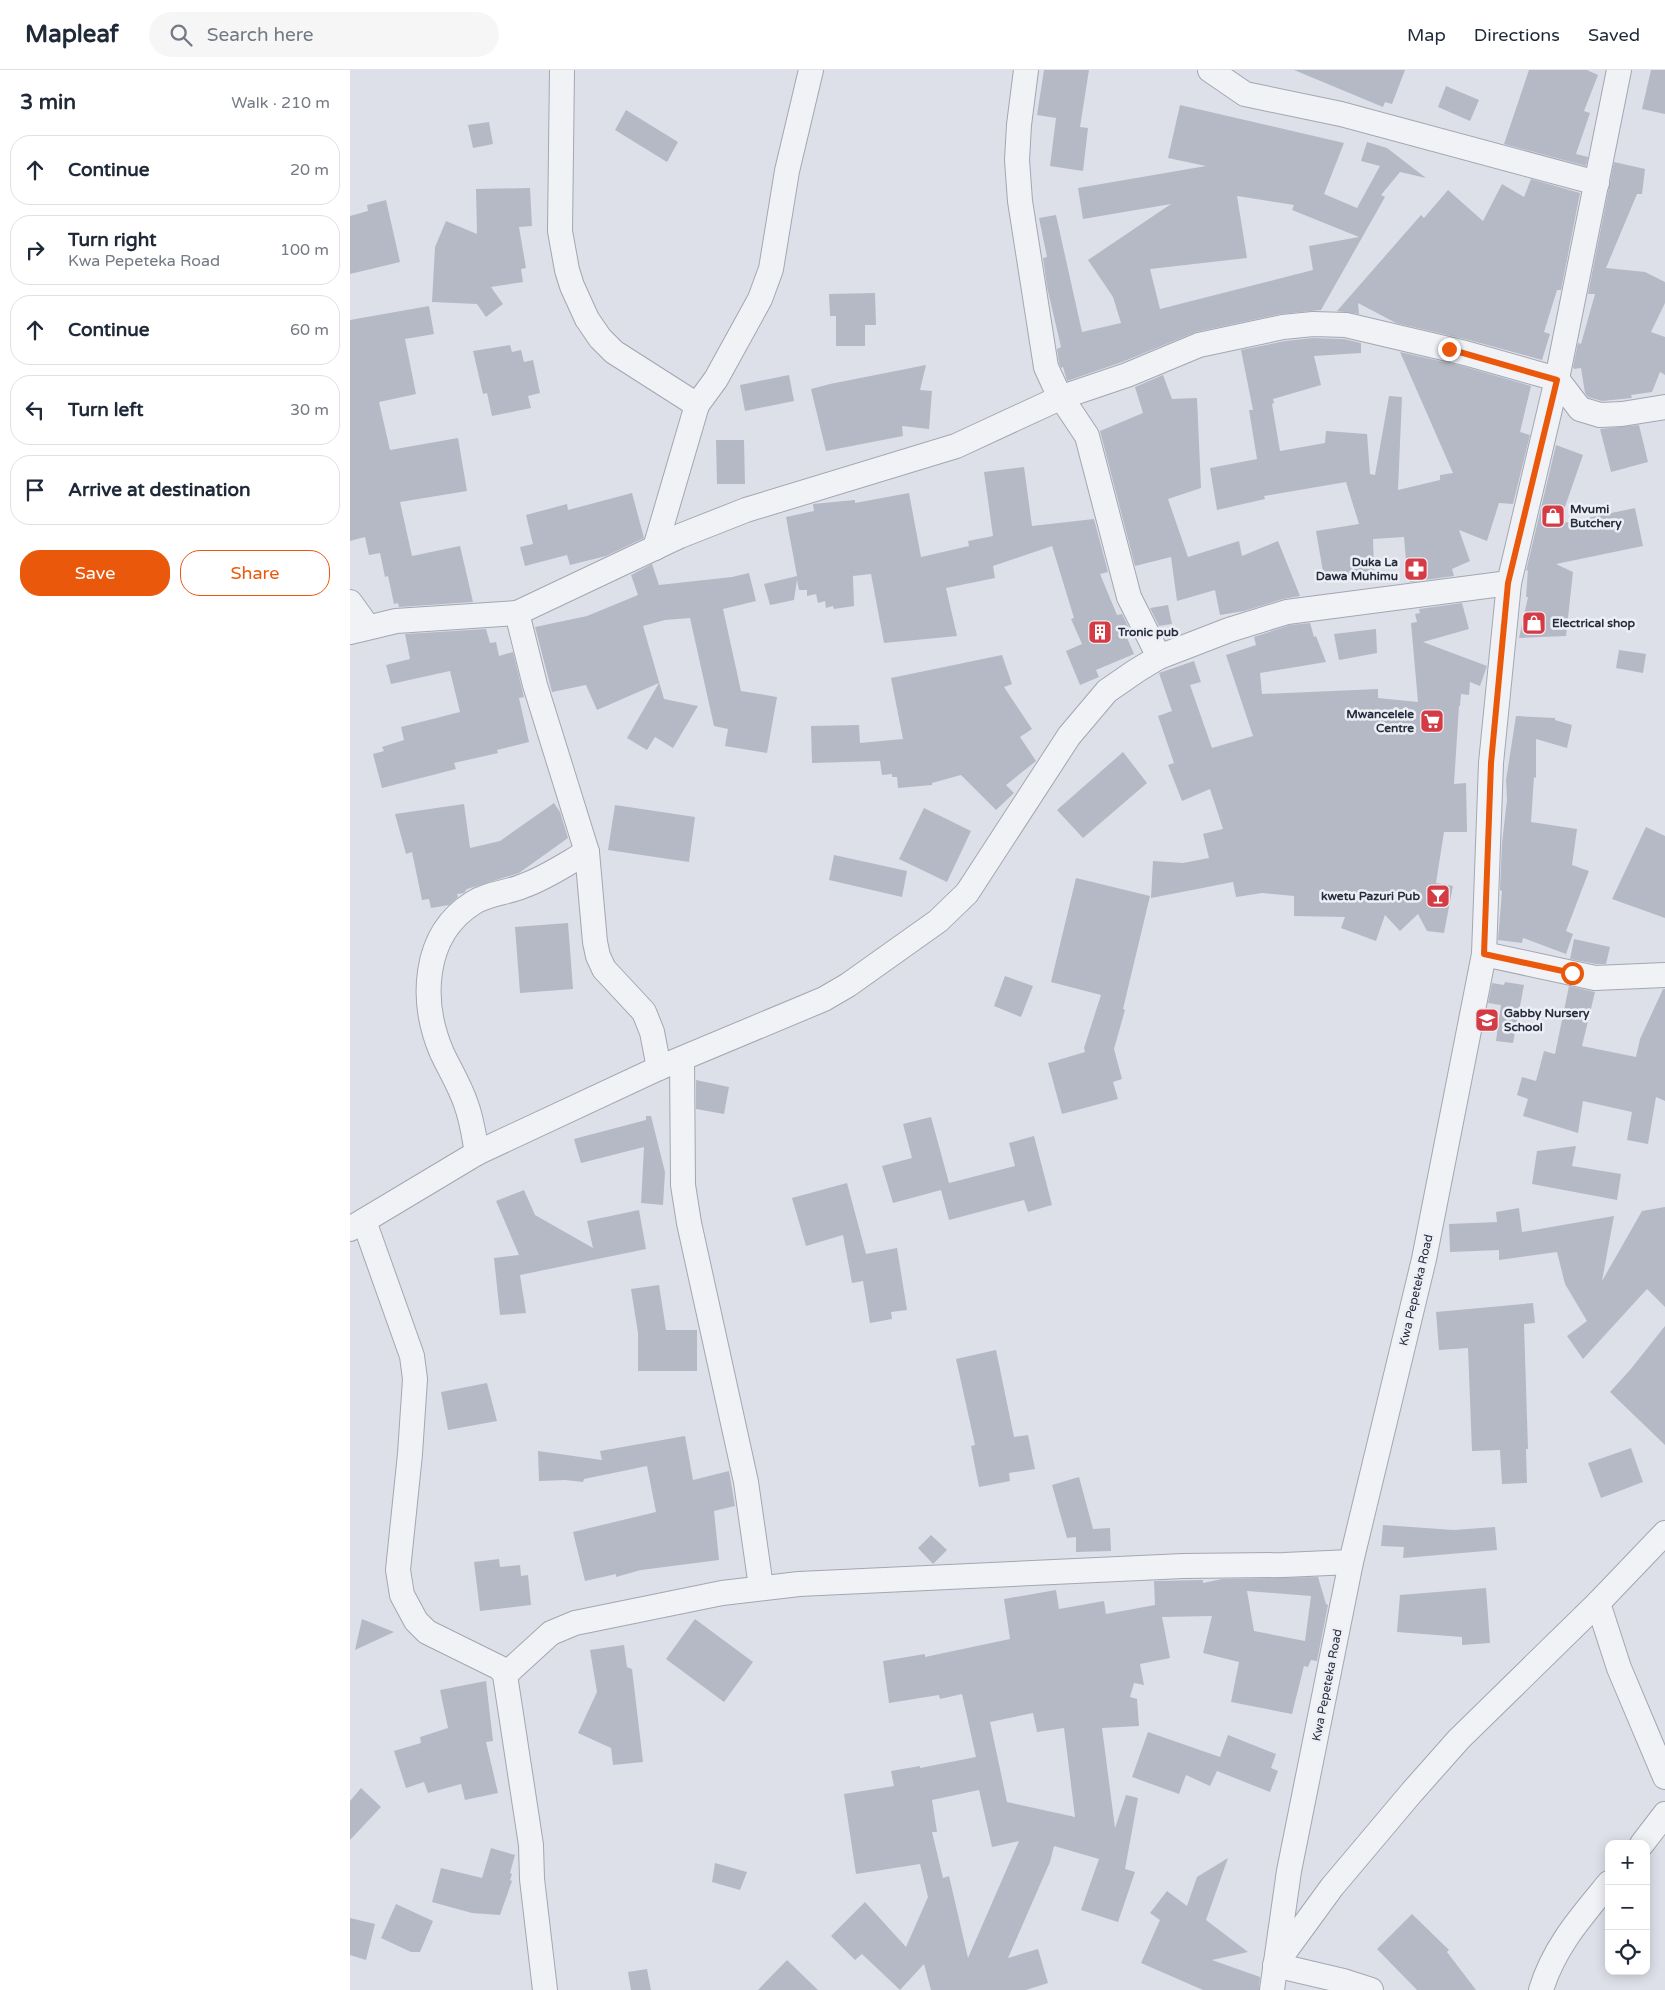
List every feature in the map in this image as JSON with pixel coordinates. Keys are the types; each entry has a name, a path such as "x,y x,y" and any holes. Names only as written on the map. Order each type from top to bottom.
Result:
{"street":[{"path":"562,70 560,231 572,286 587,319 614,352 697,405"},
{"path":"654,548 697,405 716,379 760,300 771,269 787,170 811,70"},
{"path":"1026,70 1017,160 1020,201 1046,367 1055,387 1087,436 1091,446 1129,597 1159,657"},
{"path":"1210,70 1245,94 1341,114 1597,183"},
{"name":"Kwa Pepeteka Road","path":"1272,1990 1289,1871 1351,1562 1424,1259 1484,954 1491,763 1508,583 1557,380 1619,70"},
{"path":"350,602 359,629 396,621 517,613 680,536 746,510 956,446 1062,397 1127,375 1199,345 1283,327 1313,324 1346,326 1465,353 1557,380 1580,410 1587,413 1600,415 1622,414 1665,407"},
{"path":"545,1990 532,1878 531,1845 504,1675 500,1668 427,1632 416,1621 402,1595 398,1570 410,1454 413,1364 412,1356 357,1225 477,1153 659,1068 824,999 848,985 938,921 967,893 1069,736 1107,691 1159,657 1230,630 1287,612 1508,583"},
{"path":"517,613 535,686 587,852 595,942 598,956 604,969 644,1012 652,1032 659,1068"},
{"path":"477,1153 473,1128 466,1105 442,1052 435,1031 430,1006 428,976 430,962 446,929 472,903 484,897 529,884 587,852"},
{"path":"1484,954 1595,978 1665,975"},
{"path":"682,1060 683,1185 691,1233 746,1482 761,1587"},
{"path":"1371,1990 1343,1981 1275,1966 1332,1887 1459,1739 1598,1603 1665,1533"},
{"path":"504,1675 551,1633 575,1623 722,1593 761,1587 1183,1566 1351,1562"},
{"path":"1598,1603 1619,1668 1665,1777"},
{"path":"1645,1840 1665,1814"},
{"path":"1542,1990 1554,1956 1570,1930 1607,1885"}],"building":[{"path":"1044,70 1089,70 1080,127 1088,128 1083,171 1050,166 1056,118 1037,115"},
{"path":"1294,70 1405,70 1392,104 1385,102 1383,107"},
{"path":"1529,70 1587,70 1598,75 1584,111 1590,113 1576,154 1588,157 1586,166 1504,144"},
{"path":"1651,70 1665,70 1665,114 1642,109"},
{"path":"1446,86 1479,100 1470,121 1438,107"},
{"path":"1180,105 1344,143 1324,194 1357,208 1380,166 1361,161 1367,142 1387,148 1426,178 1400,172 1381,195 1385,197 1321,310 1280,314 1196,332 1122,362 1067,381 1063,367 1061,368 1059,363 1057,349 1061,347 1047,287 1043,258 1047,257 1039,218 1056,215 1082,332 1121,323 1113,297 1088,260 1171,204 1083,219 1078,188 1206,166 1168,158","holes":["1237,196 1294,205 1292,210 1359,237 1309,246 1313,270 1160,309 1150,269 1247,258"]},
{"path":"626,110 678,142 667,162 615,130"},
{"path":"489,122 493,144 473,148 468,125"},
{"path":"1614,162 1645,169 1642,194 1637,194 1606,268 1645,272 1665,282 1665,303 1651,332 1665,337 1665,375 1660,372 1652,392 1631,395 1632,398 1602,401 1588,397 1585,393 1581,368 1574,369 1573,367 1578,343 1581,344 1595,294 1588,294"},
{"path":"1531,179 1580,193 1561,290 1557,290 1544,332 1550,334 1542,360 1396,323 1358,303 1359,314 1337,311 1421,215 1424,218 1448,190 1483,221 1502,184 1524,197"},
{"path":"530,188 532,226 519,227 526,268 521,269 523,282 491,287 503,304 486,317 477,304 432,302 435,247 446,221 477,234 476,189"},
{"path":"386,200 400,262 350,274 350,216 368,211 367,205"},
{"path":"875,293 876,325 865,325 865,346 836,346 836,316 830,316 829,294"},
{"path":"429,306 434,334 405,339 416,394 379,402 390,450 458,438 467,491 400,502 412,556 460,546 473,602 399,607 398,603 394,604 388,576 385,577 380,553 369,555 365,537 350,541 350,320"},
{"path":"1313,338 1344,339 1361,343 1361,353 1314,356 1321,385 1273,399 1274,403 1272,404 1280,451 1325,443 1326,431 1367,434 1370,474 1375,475 1389,396 1402,397 1398,490 1440,480 1440,475 1453,473 1400,352 1462,366 1531,386 1520,432 1530,435 1513,504 1499,503 1487,541 1459,530 1470,561 1452,569 1454,576 1410,582 1407,573 1404,537 1373,539 1374,570 1325,583 1316,531 1359,524 1346,482 1264,496 1265,499 1217,510 1210,468 1257,459 1249,410 1253,410 1241,350 1285,341"},
{"path":"510,345 512,352 521,350 524,362 533,360 540,393 528,396 531,408 492,416 487,393 483,394 473,351"},
{"path":"926,365 920,390 932,391 929,429 902,426 903,436 826,451 811,389"},
{"path":"789,375 794,401 745,411 740,385"},
{"path":"1163,375 1172,399 1197,398 1201,488 1168,499 1188,557 1239,541 1242,556 1278,541 1300,596 1283,599 1244,611 1220,615 1215,590 1177,601 1171,557 1135,566 1100,431 1143,413 1135,387"},
{"path":"1639,425 1648,462 1611,472 1600,429"},
{"path":"716,440 744,440 745,484 717,484"},
{"path":"1556,445 1583,455 1559,524 1635,508 1643,546 1556,564 1573,572 1566,636 1519,638 1528,597 1526,597 1528,570 1526,571"},
{"path":"1024,467 1032,526 1094,519 1108,572 1100,574 1117,615 1122,614 1131,632 1125,633 1134,654 1096,670 1099,677 1080,685 1066,651 1082,644 1071,619 1074,618 1052,546 993,566 995,578 946,588 957,636 884,643 871,574 853,576 854,606 834,609 833,606 826,608 825,601 818,603 816,594 807,596 807,590 799,590 797,580 794,600 770,605 764,584 797,576 786,517 814,511 813,504 855,500 855,503 909,493 921,557 969,546 968,541 993,536 984,472"},
{"path":"632,493 644,538 606,556 570,565 567,555 525,566 520,547 533,544 526,515 567,504 568,510"},
{"path":"652,564 659,585 732,577 749,573 756,601 723,609 741,691 777,697 767,753 725,746 728,729 714,726 690,618 665,620 643,626 664,699 698,706 673,748 655,737 647,750 627,738 659,683 597,710 586,685 552,692 535,627 587,616 638,595 631,575"},
{"path":"1462,603 1469,629 1423,642 1487,666 1480,686 1470,682 1469,695 1461,694 1459,706 1454,784 1466,783 1467,832 1444,832 1436,883 1453,886 1444,933 1427,931 1418,914 1400,931 1385,915 1376,941 1341,928 1345,917 1294,916 1294,896 1262,893 1236,897 1233,882 1151,898 1153,861 1183,863 1209,858 1203,834 1223,829 1210,789 1182,801 1168,765 1174,763 1158,716 1172,711 1159,673 1194,661 1201,682 1190,685 1212,748 1253,736 1226,655 1256,645 1254,637 1290,625 1310,623 1314,637 1316,636 1326,662 1260,673 1262,694 1378,689 1378,698 1418,702 1411,623 1417,622 1415,614 1420,613 1419,609"},
{"path":"1168,605 1172,624 1159,626 1150,608"},
{"path":"486,629 490,643 496,642 499,656 513,652 524,697 519,698 529,742 497,750 498,753 454,763 456,769 382,788 373,754 384,751 382,747 404,740 401,727 460,712 450,671 391,684 386,665 410,659 405,634"},
{"path":"1376,629 1377,653 1339,660 1334,634"},
{"path":"1619,650 1646,654 1643,673 1616,668"},
{"path":"1002,655 1012,684 1004,687 1032,729 1020,737 1036,761 1006,785 1014,793 996,810 961,775 932,783 932,785 898,788 897,777 892,777 892,774 882,775 880,761 812,763 811,726 859,725 860,743 903,739 891,678"},
{"path":"1516,716 1555,718 1555,720 1572,725 1567,748 1536,739 1536,778 1534,777 1531,822 1577,829 1572,865 1589,871 1566,931 1573,934 1566,954 1523,938 1522,943 1498,940 1502,891 1500,890 1502,843 1507,800 1506,780"},
{"path":"1123,752 1147,783 1083,838 1057,810"},
{"path":"554,803 560,812 568,838 519,873 467,889 464,893 457,894 458,897 449,905 431,908 429,899 422,900 412,852 406,854 395,814 464,804 470,848 500,841"},
{"path":"615,805 695,817 689,862 608,850"},
{"path":"924,808 971,831 947,882 899,859"},
{"path":"1646,827 1665,836 1665,918 1612,899"},
{"path":"834,855 907,871 902,897 829,880"},
{"path":"1076,878 1150,896 1123,1009 1125,1010 1114,1049 1122,1079 1113,1082 1118,1099 1062,1114 1048,1063 1085,1052 1084,1048 1101,995 1051,982"},
{"path":"568,923 573,989 520,993 515,927"},
{"path":"1574,939 1610,947 1606,964 1570,959"},
{"path":"1005,976 1033,986 1021,1017 994,1006"},
{"path":"1505,982 1524,985 1513,1043 1496,1041 1501,1005 1488,1003 1492,983 1504,985"},
{"path":"1569,986 1595,992 1582,1046 1636,1057 1640,1039 1663,989 1665,989 1665,1101 1656,1097 1648,1144 1627,1140 1632,1112 1583,1101 1578,1133 1523,1116 1528,1099 1517,1095 1522,1077 1536,1081 1544,1051 1555,1054"},
{"path":"696,1080 729,1087 724,1114 696,1109"},
{"path":"646,1116 651,1116 665,1172 663,1205 641,1203 644,1147 581,1163 574,1139 646,1120"},
{"path":"931,1117 949,1183 1015,1166 1009,1143 1034,1136 1052,1205 1028,1212 1024,1200 949,1220 941,1190 893,1203 882,1166 912,1158 903,1124"},
{"path":"1576,1146 1572,1166 1621,1174 1617,1200 1532,1184 1537,1151"},
{"path":"847,1183 866,1254 897,1248 907,1310 891,1312 892,1319 870,1323 863,1281 852,1283 843,1235 806,1246 792,1198"},
{"path":"524,1190 535,1215 593,1248 587,1221 639,1210 646,1249 520,1275 526,1313 500,1315 494,1258 519,1255 496,1201"},
{"path":"1665,1207 1665,1307 1647,1289 1583,1359 1567,1336 1587,1321 1565,1284 1557,1252 1499,1260 1499,1250 1450,1252 1449,1224 1497,1222 1496,1212 1519,1208 1522,1232 1614,1216 1602,1281 1642,1211"},
{"path":"659,1285 666,1330 697,1330 697,1371 638,1371 638,1333 631,1289"},
{"path":"1533,1303 1535,1323 1524,1324 1528,1449 1526,1449 1527,1483 1502,1484 1500,1450 1472,1451 1468,1348 1439,1350 1436,1312"},
{"path":"1665,1326 1665,1445 1610,1392"},
{"path":"996,1350 1014,1437 1028,1435 1035,1469 1009,1473 1010,1481 979,1487 971,1446 975,1445 956,1359"},
{"path":"487,1383 497,1421 448,1430 441,1392"},
{"path":"685,1436 693,1480 729,1471 735,1506 714,1511 719,1560 641,1570 616,1577 616,1574 585,1581 573,1532 656,1512 647,1466 584,1479 583,1482 565,1480 539,1481 538,1451 602,1460 600,1451"},
{"path":"1631,1448 1643,1482 1601,1498 1588,1463"},
{"path":"1079,1477 1093,1529 1110,1528 1111,1551 1076,1552 1076,1537 1067,1538 1052,1485"},
{"path":"1383,1525 1454,1530 1495,1527 1497,1550 1403,1558 1404,1547 1381,1546"},
{"path":"931,1535 947,1550 933,1564 918,1548"},
{"path":"499,1559 500,1567 520,1565 521,1576 528,1575 531,1605 480,1611 474,1562"},
{"path":"1318,1577 1326,1604 1328,1605 1317,1661 1311,1660 1308,1667 1304,1666 1292,1714 1231,1702 1239,1662 1203,1653 1212,1616 1162,1617 1170,1658 1140,1664 1144,1685 1134,1683 1130,1697 1137,1699 1139,1726 1102,1728 1115,1828 1126,1795 1138,1798 1125,1869 1135,1872 1118,1922 1081,1910 1099,1859 1054,1846 1050,1862 1008,1958 1038,1949 1048,1983 1026,1990 931,1990 924,1964 900,1990 862,1954 855,1960 831,1936 865,1902 906,1947 928,1897 920,1864 856,1874 844,1794 894,1786 891,1771 920,1766 920,1768 976,1757 962,1694 940,1699 939,1695 889,1703 883,1661 925,1654 925,1657 1010,1639 1004,1599 1056,1590 1059,1609 1104,1601 1106,1614 1155,1605 1154,1581 1203,1580 1203,1583 1222,1579","holes":["1247,1591 1311,1596 1305,1641 1254,1631","1033,1713 1037,1732 1064,1728 1075,1817 1007,1802 990,1722","979,1790 992,1847 1019,1841 968,1958 949,1876 943,1878 932,1832 937,1832 932,1800"]},
{"path":"1486,1588 1490,1643 1462,1645 1462,1637 1397,1632 1400,1595"},
{"path":"362,1619 394,1632 355,1650"},
{"path":"695,1619 753,1662 724,1702 666,1659"},
{"path":"624,1645 627,1667 632,1669 643,1762 613,1765 611,1748 578,1733 597,1692 590,1650"},
{"path":"486,1681 493,1741 486,1742 498,1793 465,1800 461,1784 428,1793 424,1782 406,1788 394,1751 421,1743 420,1737 448,1728 440,1690"},
{"path":"1148,1732 1220,1757 1228,1735 1276,1754 1271,1768 1278,1771 1270,1792 1217,1771 1210,1786 1186,1775 1179,1794 1132,1777"},
{"path":"361,1788 381,1807 350,1840 350,1801"},
{"path":"491,1848 515,1855 510,1873 512,1874 510,1880 512,1881 500,1915 472,1913 432,1902 441,1868 482,1878"},
{"path":"1228,1858 1206,1920 1248,1952 1212,1960 1260,1977 1259,1990 1203,1990 1141,1963 1160,1920 1150,1913 1167,1891 1187,1906 1197,1877"},
{"path":"715,1863 747,1872 740,1890 712,1882"},
{"path":"396,1904 433,1921 420,1952 411,1952 381,1938"},
{"path":"1412,1914 1449,1950 1447,1952 1476,1990 1417,1990 1377,1949"},
{"path":"350,1918 375,1924 366,1960 350,1955"},
{"path":"787,1960 818,1990 758,1990"},
{"path":"647,1969 651,1990 631,1990 628,1972"}],"place":[{"name":"Mvumi Butchery","path":"1553,516"},
{"name":"Duka La Dawa Muhimu","path":"1416,569"},
{"name":"Electrical shop","path":"1534,623"},
{"name":"Tronic pub","path":"1100,632"},
{"name":"Mwancelele Centre","path":"1432,721"},
{"name":"kwetu Pazuri Pub","path":"1438,896"},
{"name":"Gabby Nursery School","path":"1487,1020"}],"route":[{"path":"1449,349 1557,380 1508,583 1491,763 1484,954 1572,973"}]}
